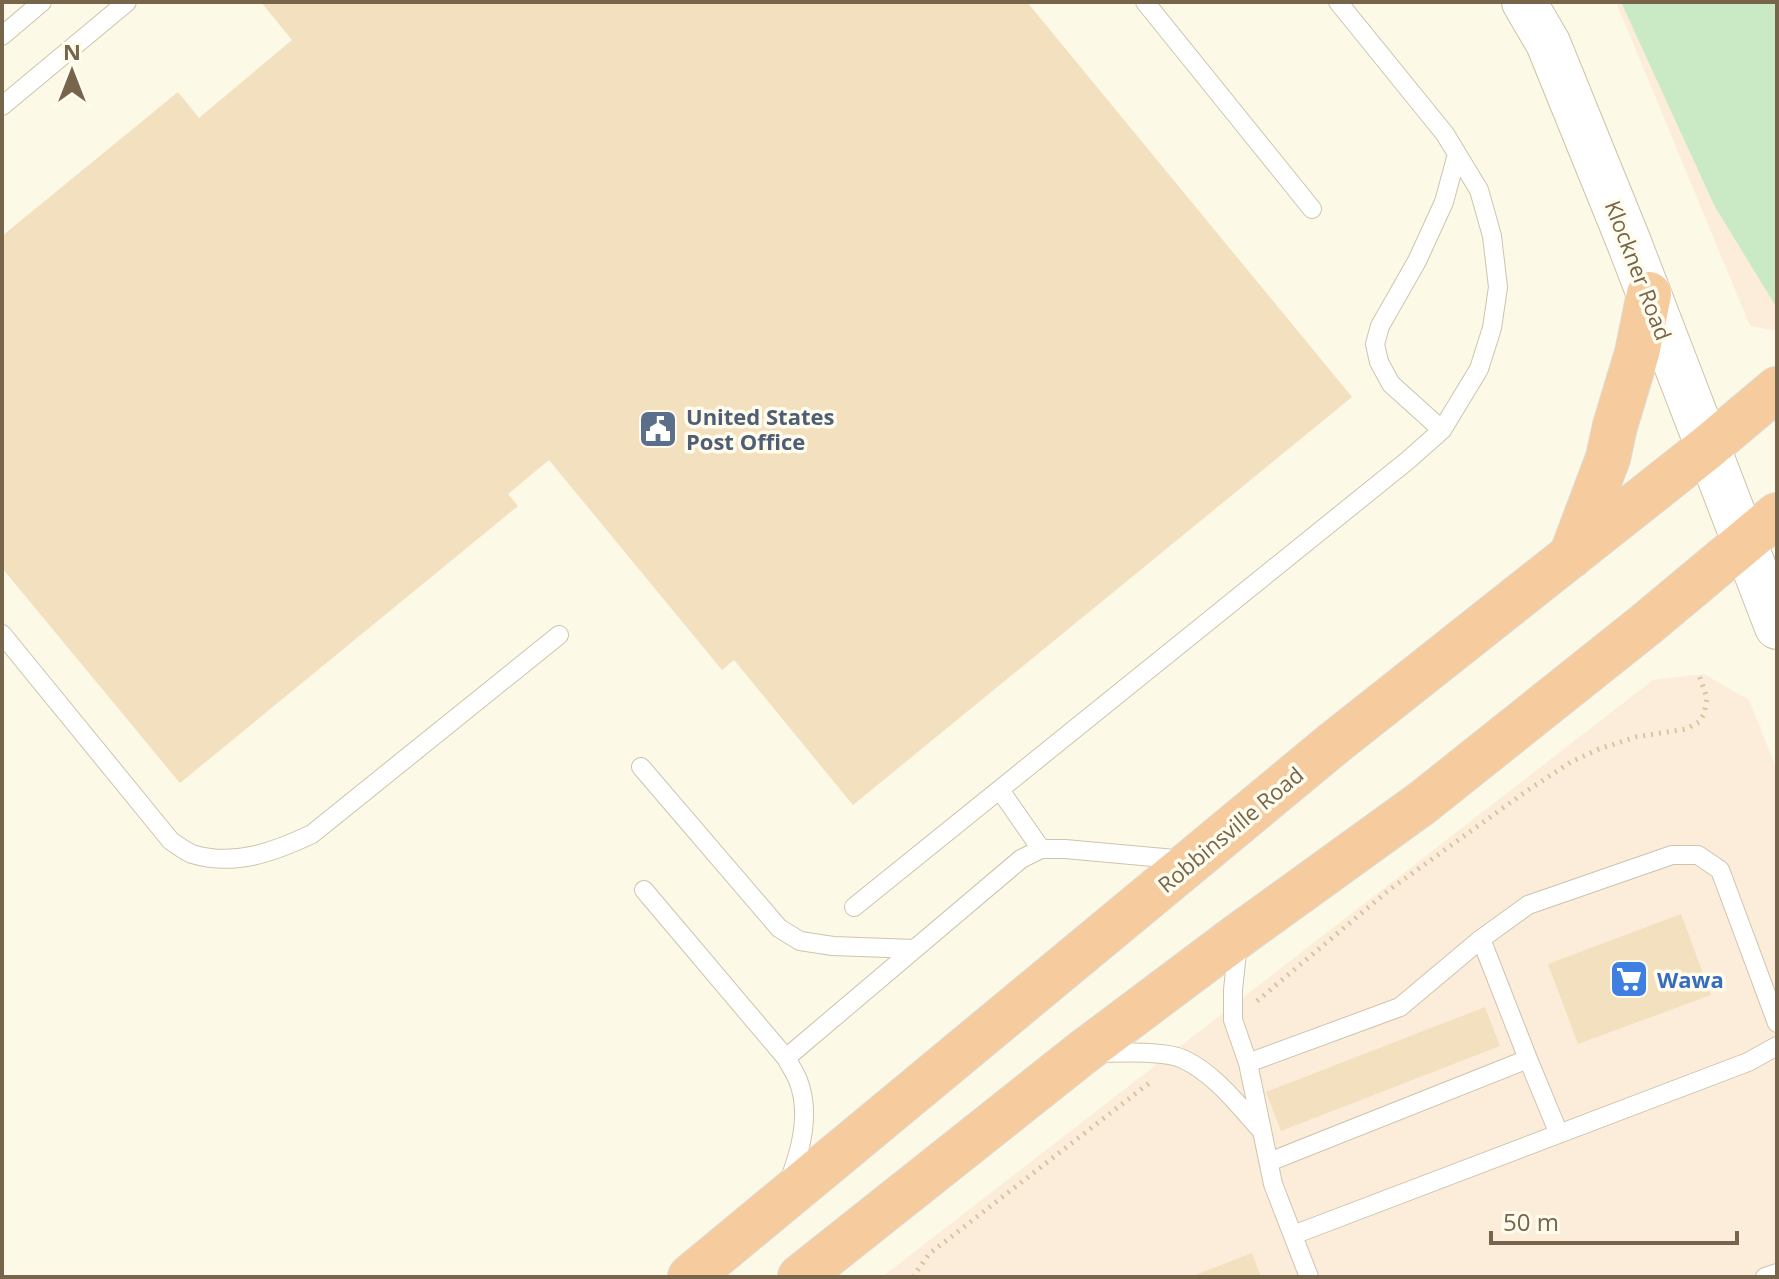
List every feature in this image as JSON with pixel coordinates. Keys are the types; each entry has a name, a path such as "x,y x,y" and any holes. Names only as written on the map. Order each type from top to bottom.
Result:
{"highway":[{"path":"1570,557 1608,458 1637,353 1649,294"},
{"name":"Robbinsville Road","path":"690,1277 1333,744 1777,389"},
{"path":"800,1277 1082,1053 1422,803 1761,528"}],"main road":[{"name":"Klockner Road","path":"1524,2 1548,43 1708,447 1761,528 1777,627"}],"lane":[{"path":"2,36 42,2"},
{"path":"2,106 127,2"},
{"path":"1145,2 1312,209"},
{"path":"854,907 1407,461 1442,430 1479,369 1492,328 1498,287 1492,236 1479,190 1445,134 1338,2"},
{"path":"1442,430 1391,384 1379,362 1375,344 1380,326 1417,261 1444,202 1457,154"},
{"path":"2,634 171,841 190,853 217,859 245,858 279,849 312,834 559,635"},
{"path":"641,767 779,928 800,941 833,946 915,949"},
{"path":"1000,790 1041,849"},
{"path":"786,1058 1021,859 1041,849 1193,860"},
{"path":"1248,1063 1400,1007 1481,939 1528,905 1672,855 1698,855 1720,870 1777,1023"},
{"path":"644,890 786,1058 798,1081 805,1105 800,1152 782,1200"},
{"path":"1238,936 1233,1020 1248,1063 1273,1184 1309,1277"},
{"path":"1481,939 1559,1134"},
{"path":"1293,1235 1748,1062 1777,1046"},
{"path":"1082,1053 1149,1053 1182,1058 1217,1082 1261,1130"},
{"path":"1269,1162 1528,1059"},
{"path":"1765,1277 1777,1273"}],"path":[{"path":"1248,1009 1389,890 1571,762 1636,737 1686,729 1699,722 1707,698 1698,672"},
{"path":"913,1277 929,1254 1160,1074"}],"shaded area":[{"path":"1616,2 1777,2 1777,331 1750,326"},
{"path":"1704,674 1749,700 1777,770 1777,1277 882,1277 1653,680"}],"green space":[{"path":"1621,2 1777,2 1777,308 1715,207"}],"building":[{"name":"United States Post Office","path":"261,2 1027,2 1352,397 853,805 734,660 722,670 549,460 508,494 518,506 180,783 2,568 2,236 178,92 199,118 292,40"},
{"name":"Wawa","path":"1681,914 1711,995 1578,1044 1548,964"},
{"path":"1485,1007 1500,1046 1281,1131 1266,1092"},
{"path":"1252,1253 1261,1277 1190,1277"}],"place":[{"name":"United States Post Office","path":"658,429"},
{"name":"Wawa","path":"1629,979"}]}
